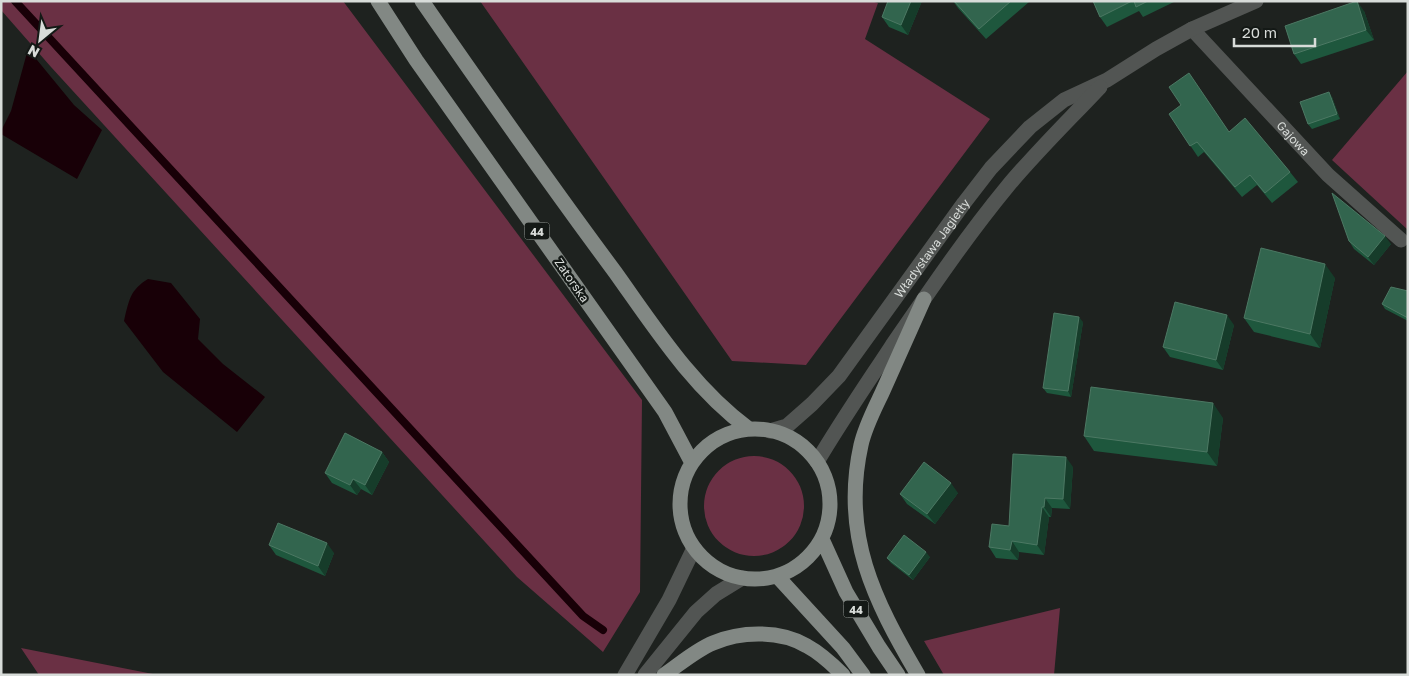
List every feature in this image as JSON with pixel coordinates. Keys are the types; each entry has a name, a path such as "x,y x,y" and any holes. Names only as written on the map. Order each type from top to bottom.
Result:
{"main road":[{"name":"Zatorska","path":"378,1 416,60 665,412 692,463"},
{"path":"422,1 594,244 677,357 716,402 749,429"},
{"path":"918,675 875,594 860,551 855,518 856,476 861,445 871,416 924,299"},
{"path":"749,429 770,431 788,437 804,448 817,462 826,480 830,500 829,520 822,539 810,555 795,568 777,576 759,579 742,578 723,572 707,562 694,548 684,528 680,506 683,483 692,463 707,446 727,434 749,429"},
{"name":"44","path":"822,539 846,592 898,675"},
{"path":"777,576 843,648 863,675"},
{"path":"664,675 711,644 728,638 766,634 785,637 806,645 843,675"}],"street":[{"name":"Władysława Jagiełły","path":"770,431 787,426 839,376 964,203 991,168 1030,127 1064,100 1107,80 1192,29 1256,1"},
{"name":"Gajowa","path":"1192,29 1328,175 1402,240"},
{"name":"Władysława Jagiełły","path":"817,462 836,429 924,299 1007,188 1038,152 1107,80"},
{"path":"625,675 669,600 694,548"},
{"path":"645,675 696,612 716,594 742,578"}],"shaded area":[{"path":"1,1 343,1 642,400 640,592 603,652 517,577 51,67 1,10"},
{"path":"480,1 871,1 878,3 865,39 990,119 806,365 732,361"},
{"path":"28,49 74,105 102,130 77,179 1,134 11,111"},
{"path":"1408,71 1408,230 1332,160"},
{"path":"148,279 171,283 200,319 198,339 223,364 265,397 237,432 163,372 124,321 131,296 137,287"},
{"path":"754,456 773,459 790,470 801,487 804,506 801,525 790,542 773,553 754,556 735,553 718,542 707,525 704,506 707,487 718,470 735,459"},
{"path":"1060,608 1054,675 944,675 924,641"},
{"path":"21,648 158,675 39,675"}],"building":[{"path":"888,1 911,1 901,25 882,17"},
{"path":"954,1 1011,1 979,29"},
{"path":"1093,1 1132,1 1100,17"},
{"path":"1134,1 1148,1 1136,7"},
{"path":"1357,1 1366,30 1294,54 1285,26"},
{"path":"1189,73 1229,132 1245,118 1290,172 1265,193 1250,175 1235,187 1197,142 1190,146 1169,114 1181,105 1169,87"},
{"path":"1329,92 1337,114 1308,124 1300,102"},
{"path":"1332,193 1385,236 1368,257 1349,241"},
{"path":"1261,248 1325,264 1310,334 1244,318"},
{"path":"1391,287 1408,291 1408,318 1382,304"},
{"path":"1175,302 1227,315 1216,360 1163,347"},
{"path":"1054,313 1079,317 1068,391 1043,388"},
{"path":"1091,387 1213,403 1207,452 1084,436"},
{"path":"345,433 382,452 365,485 353,479 350,485 325,473"},
{"path":"1013,454 1066,457 1063,499 1045,498 1037,545 1012,541 1010,550 989,547 992,524 1009,526"},
{"path":"924,462 951,483 927,514 900,494"},
{"path":"278,523 327,543 318,566 269,545"},
{"path":"904,535 926,552 909,575 887,558"}],"waterway":[{"path":"15,1 583,616 603,630"}]}
